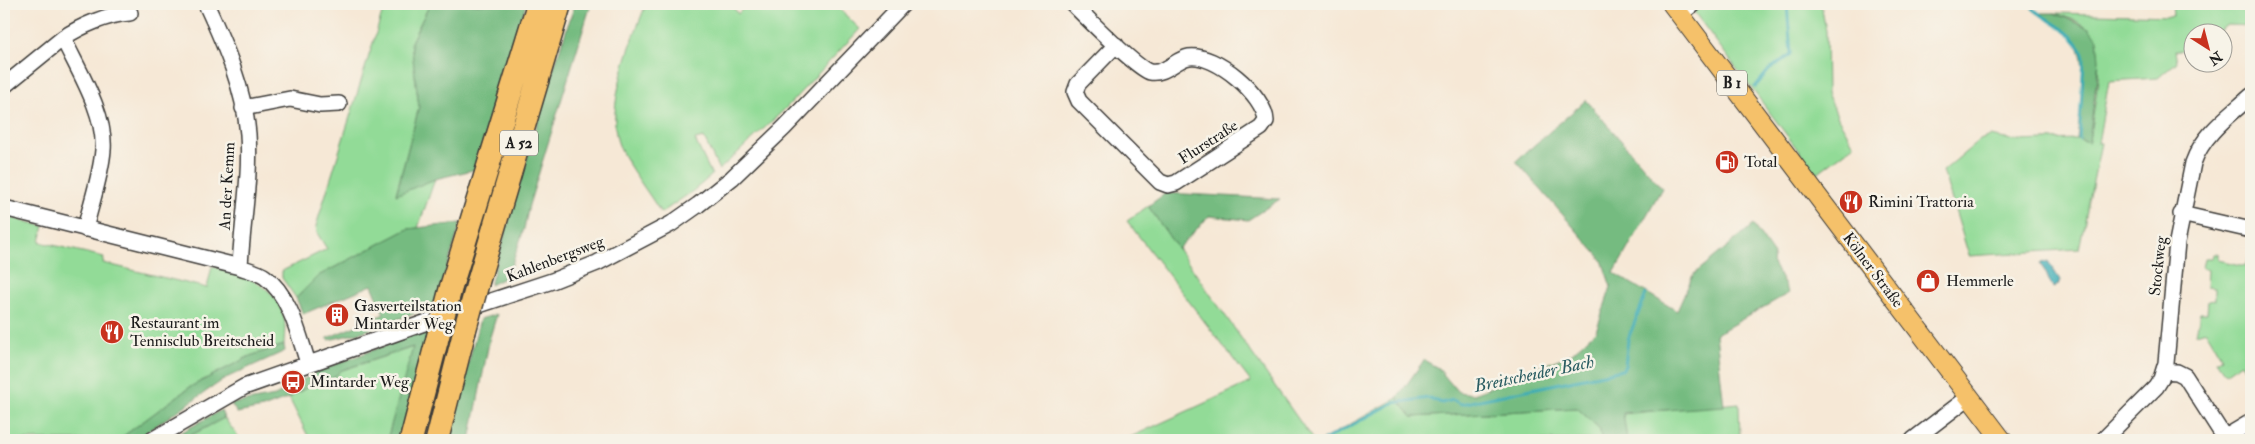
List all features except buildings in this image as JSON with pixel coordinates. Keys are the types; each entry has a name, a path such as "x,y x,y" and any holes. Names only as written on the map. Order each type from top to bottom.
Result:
{"highway":[{"name":"A 52","path":"412,440 452,287 538,4"},
{"name":"A 52","path":"437,440 478,282 560,4"}],"main road":[{"name":"Kölner Straße","path":"1682,7 2002,440"}],"street":[{"name":"An der Kemm","path":"206,4 234,67 248,134 248,169 240,267"},
{"name":"Kahlenbergsweg","path":"152,440 244,387 308,363 552,281 596,263 671,224 732,178 784,128 903,4"},
{"name":"Flurstraße","path":"1072,4 1141,67 1150,72 1160,71 1187,57 1201,57 1236,77 1251,90 1266,112 1266,121 1261,128 1176,183 1168,185 1160,182 1079,101 1075,92 1078,84 1116,45"},
{"path":"4,86 75,30 120,13 130,12"},
{"path":"63,38 97,111 102,132 103,150 85,229"},
{"name":"Stockweg","path":"2103,440 2156,387 2164,372 2181,214 2196,152 2205,138 2251,96"},
{"path":"243,108 290,99 320,105 339,104"},
{"path":"4,208 240,267 265,277 277,290 293,321 308,363"},
{"path":"2181,214 2251,230"},
{"path":"2164,372 2177,372 2185,376 2225,439 2251,422"},
{"path":"1916,439 1969,396"}],"green space":[{"path":"385,4 430,4 411,42 419,107 396,194 435,179 418,228 408,229 318,276 296,298 282,278 282,271 327,249 317,233 316,226"},
{"path":"430,4 526,4 477,169 435,179 396,195 419,107 411,42"},
{"path":"575,4 591,4 529,205 524,229 508,276 490,285 551,76"},
{"path":"646,4 731,4 738,14 747,4 834,4 860,29 784,110 719,170 704,138 695,140 712,175 661,213 624,156 616,132 615,114 621,75"},
{"path":"1697,4 1821,4 1826,31 1827,93 1839,120 1854,145 1816,174 1694,12"},
{"path":"2172,4 2251,4 2251,26 2232,25 2232,22 2182,22 2182,50 2175,50 2177,62 2158,78 2109,81 2098,143 2101,143 2079,249 1969,256 1943,171 1980,140 1990,136 2016,141 2077,139 2089,141 2099,66 2095,38 2089,29 2082,24 2054,13 2173,16"},
{"path":"2041,13 2054,13 2089,28 2097,39 2099,60 2089,142 2077,139 2083,87 2082,60 2079,49 2070,36"},
{"path":"1586,100 1662,188 1614,273 1677,311 1693,275 1753,225 1774,255 1772,262 1789,293 1716,334 1724,406 1623,413 1627,440 1601,440 1600,429 1577,408 1412,417 1397,398 1424,360 1438,368 1458,392 1474,394 1571,354 1596,331 1611,287 1602,260 1516,161"},
{"path":"1166,193 1280,199 1248,220 1209,216 1178,249 1148,206"},
{"path":"1148,206 1313,440 1124,440 1251,382 1127,221"},
{"path":"4,216 44,226 40,242 104,257 103,263 207,288 212,266 246,277 266,289 274,296 280,306 285,321 284,345 250,356 190,387 118,440 4,440"},
{"path":"461,223 435,306 362,332 329,340 327,338 384,314 372,285 303,314 296,298 318,276 408,229"},
{"path":"2213,254 2218,254 2218,260 2245,266 2248,259 2251,260 2251,373 2248,375 2241,363 2225,374 2216,361 2222,358 2206,331 2196,334 2200,313 2207,313 2208,301 2215,300 2215,288 2207,287 2208,270 2202,268 2204,258 2212,258"},
{"path":"497,314 490,337 470,440 448,440 480,319"},
{"path":"431,328 404,440 387,440 413,347 342,370 333,378 311,385 289,398 263,408 237,413 231,404 275,396 318,371"},
{"path":"284,345 285,351 226,378 135,440 118,440 190,387 250,356"},
{"path":"414,347 387,440 310,440 289,398 311,385 333,378 342,370"},
{"path":"1397,398 1412,417 1577,408 1600,429 1601,440 1322,440"},
{"path":"1739,403 1740,440 1627,440 1623,414"},
{"path":"221,410 224,418 182,440 168,440"},
{"path":"224,418 241,440 182,440"}],"water":[{"path":"2048,261 2060,280 2054,288 2040,265"}],"waterway":[{"name":"Breitscheider Bach","path":"1755,87 1769,70 1791,54 1787,4"},
{"path":"2028,4 2068,34 2081,48 2084,58 2079,139"},
{"name":"Breitscheider Bach","path":"1324,440 1393,403 1429,398 1442,403 1453,400 1461,404 1622,370 1625,366 1628,339 1646,294"}],"place":[{"name":"Total","path":"1727,162"},
{"name":"Rimini Trattoria","path":"1851,202"},
{"name":"Hemmerle","path":"1928,281"},
{"name":"Gasverteilstation Mintarder Weg","path":"337,315"},
{"name":"Restaurant im Tennisclub Breitscheid","path":"112,332"},
{"name":"Mintarder Weg","path":"293,382"}]}
